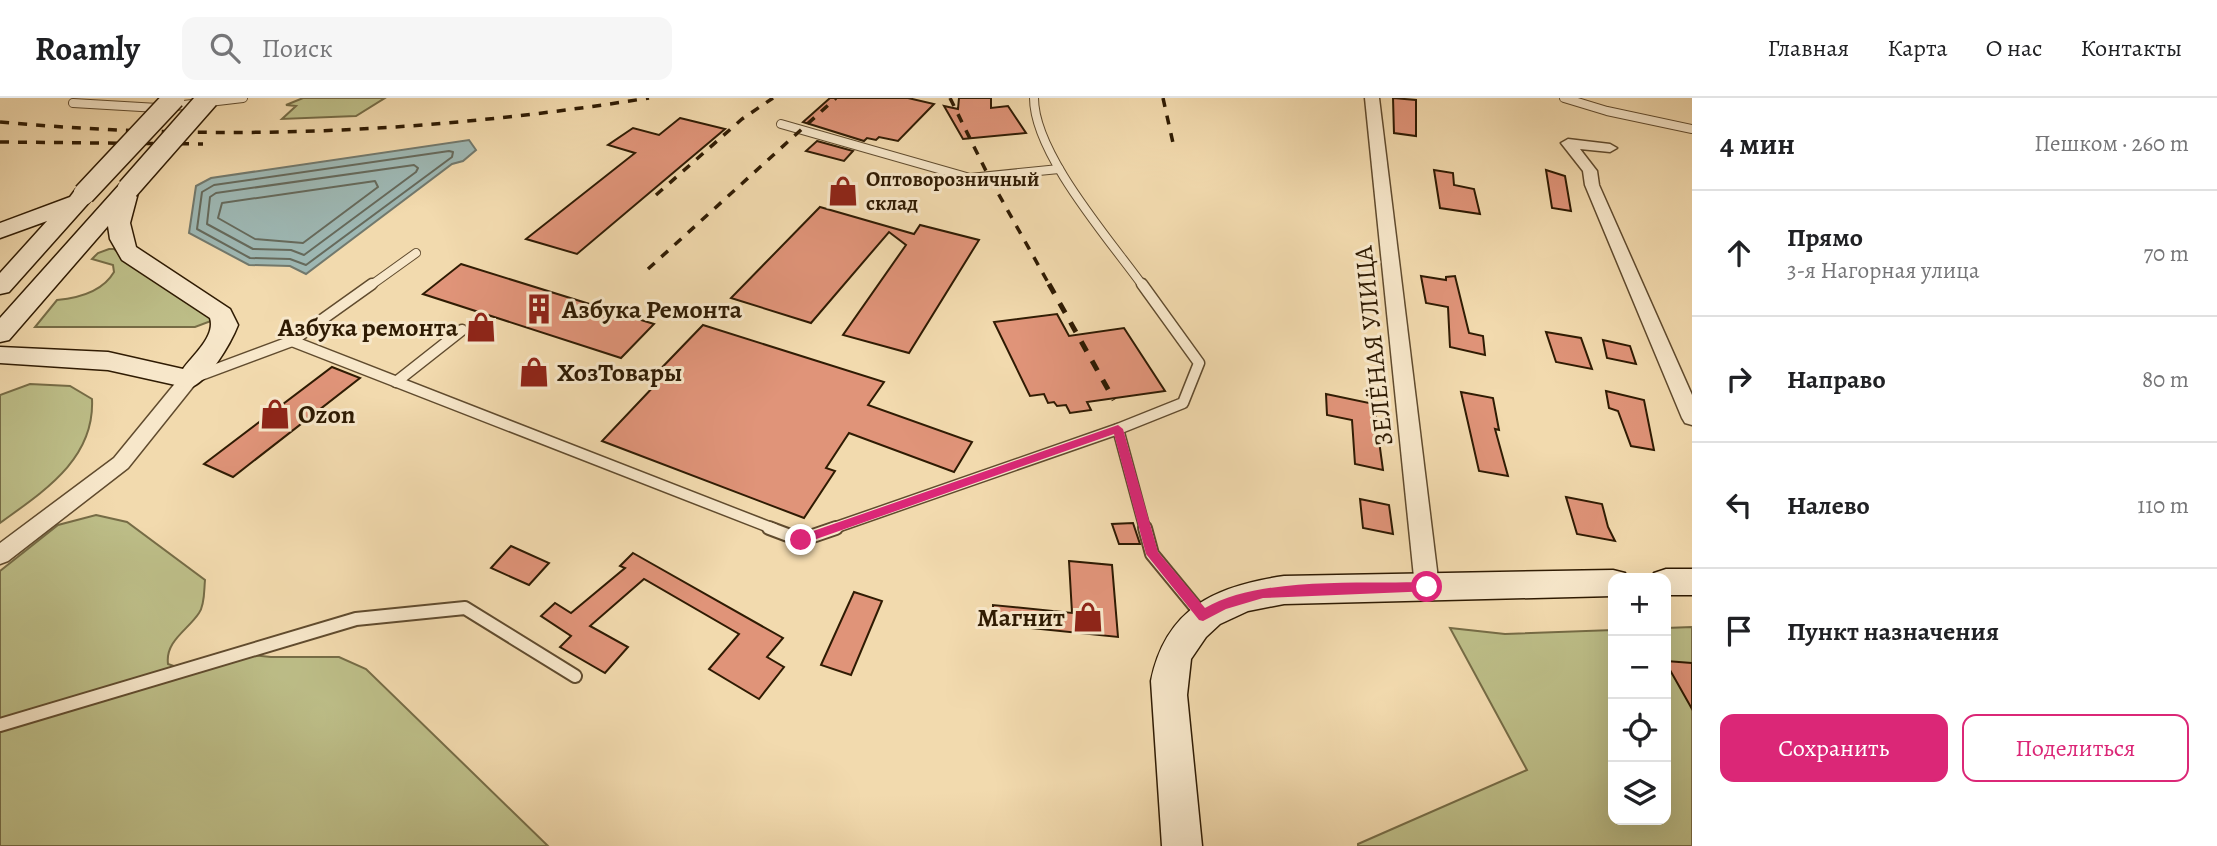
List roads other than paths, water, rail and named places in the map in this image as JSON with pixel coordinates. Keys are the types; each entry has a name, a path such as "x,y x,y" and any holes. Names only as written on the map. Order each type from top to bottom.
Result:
{"main road":[{"path":"4,282 174,98"},
{"path":"0,334 208,98"},
{"path":"0,355 108,361 188,379 220,339 225,325 221,314 130,255 124,248 120,240 119,223 128,188"},
{"path":"0,230 46,214 84,194"},
{"path":"1671,582 1692,582"},
{"path":"1182,846 1169,681 1181,644 1190,628 1203,616 1222,605 1263,592 1608,583"}],"street":[{"name":"ЗЕЛЁНАЯ УЛИЦА","path":"1372,98 1427,587"},
{"path":"1610,148 1568,143 1590,172 1592,185 1692,418"},
{"path":"0,555 121,463 188,379"}],"lane":[{"path":"73,103 127,109 243,98"},
{"path":"292,341 801,540 1118,429 1183,403 1199,363 1059,169 1034,117 1034,98"},
{"path":"1564,98 1607,111 1692,129"},
{"path":"781,124 970,178 1059,169"},
{"path":"188,379 292,341 416,253"},
{"path":"396,382 462,330"},
{"path":"1118,429 1152,554 1203,616"},
{"path":"0,725 356,620 466,608 575,676"}],"water":[{"path":"469,140 476,150 463,161 452,164 306,274 290,266 249,265 189,233 196,186 211,178"}],"railway":[{"path":"0,122 165,132 325,131 485,119 649,98"},
{"path":"656,195 742,119 773,98"},
{"path":"648,269 836,98"},
{"path":"950,98 989,177 1050,286"},
{"path":"1163,98 1173,143"},
{"path":"0,142 203,144"},
{"path":"1049,284 1114,400"}],"place":[{"name":"Оптоворозничный склад","path":"843,191"},
{"name":"Азбука Ремонта","path":"539,309"},
{"name":"Азбука ремонта","path":"481,327"},
{"name":"ХозТовары","path":"534,372"},
{"name":"Ozon","path":"275,414"},
{"name":"Магнит","path":"1088,617"}]}
